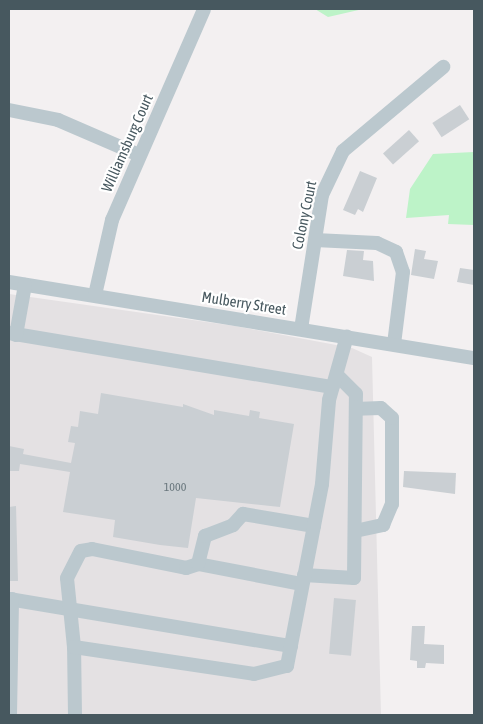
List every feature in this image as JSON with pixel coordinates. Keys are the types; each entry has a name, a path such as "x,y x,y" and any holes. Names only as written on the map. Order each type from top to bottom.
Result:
{"street":[{"name":"Williamsburg Court","path":"94,295 112,220 204,9"},
{"name":"Colony Court","path":"301,329 322,195 343,151 443,67"},
{"path":"9,110 58,120 140,155"},
{"path":"315,240 377,243 396,252 403,272 394,344"},
{"name":"Mulberry Street","path":"9,282 474,358"},
{"path":"25,284 13,334 335,381 356,394 354,578 303,580 198,564 186,568 92,549 81,551 70,566 67,608 74,647 75,715"},
{"path":"74,647 254,674 287,666 314,526 335,381 347,336"},
{"path":"355,531 383,525 392,504 392,418 381,408 356,409"},
{"path":"198,564 205,536 232,525 243,514 314,526"},
{"path":"10,715 10,599 290,646"}],"shaded area":[{"path":"9,294 235,326 352,348 372,357 381,715 9,715"}],"green space":[{"path":"315,9 363,9 328,17"},
{"path":"474,152 474,225 448,224 449,215 406,218 410,189 433,154"}],"building":[{"path":"460,105 469,119 442,137 432,123"},
{"path":"409,130 419,141 393,165 383,153"},
{"path":"360,171 377,178 363,212 358,209 355,215 343,210"},
{"path":"415,249 426,251 424,259 438,261 434,279 411,275"},
{"path":"347,250 364,251 363,260 373,261 374,281 343,276"},
{"path":"460,268 474,270 474,285 457,282"},
{"path":"101,393 183,407 183,404 214,415 214,410 249,416 250,410 260,412 259,418 294,424 280,507 196,498 188,548 113,537 115,520 63,512 70,472 20,464 19,471 9,471 9,446 24,449 23,454 71,463 75,443 68,442 71,426 78,427 80,411 98,414"},
{"path":"404,471 456,473 455,494 403,487"},
{"path":"16,506 18,581 9,581 9,507"},
{"path":"334,598 356,600 351,656 329,654"},
{"path":"412,626 425,626 424,644 444,645 444,664 426,663 425,668 417,668 417,661 410,660"}]}
